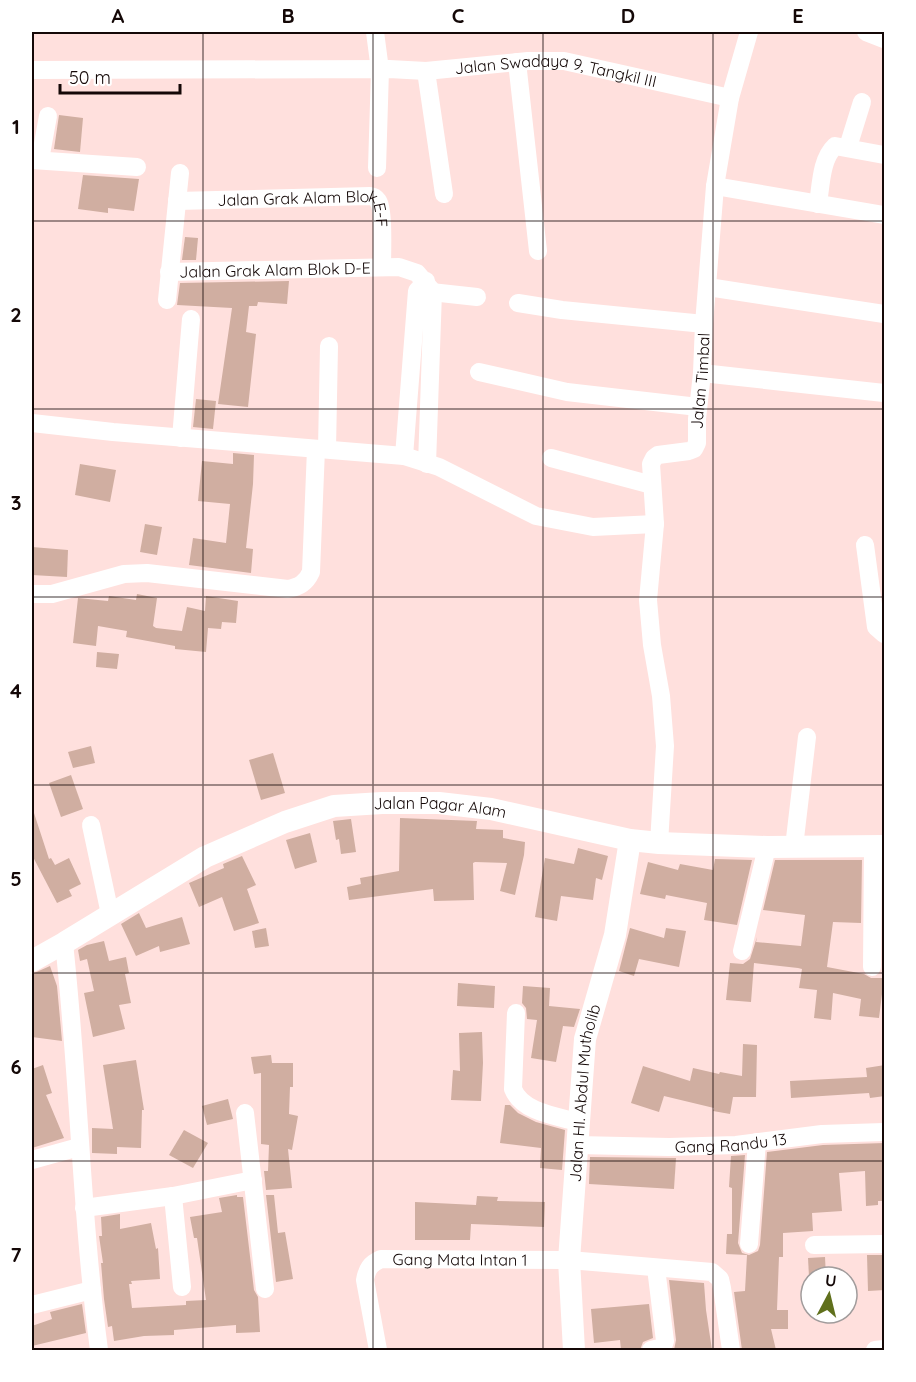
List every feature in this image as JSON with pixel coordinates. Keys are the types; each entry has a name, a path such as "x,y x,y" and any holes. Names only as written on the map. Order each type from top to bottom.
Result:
{"street":[{"path":"375,32 380,70 377,168"},
{"name":"Jalan Timbal","path":"659,843 665,746 661,696 652,645 648,600 655,524 651,464 658,455 688,452 694,449 697,443 715,186 730,98 749,32"},
{"path":"866,32 885,39"},
{"name":"Jalan Swadaya 9, Tangkil III","path":"32,70 426,71 517,62 564,61 730,98"},
{"path":"517,62 538,251"},
{"path":"426,71 444,194"},
{"path":"848,147 862,102"},
{"path":"48,117 36,160 137,167"},
{"path":"818,204 823,170 829,152 835,146 885,155"},
{"path":"167,300 180,173"},
{"path":"715,186 885,215"},
{"name":"Jalan Grak Alam Blok E-F","path":"177,201 370,196 380,203 382,267"},
{"name":"Jalan Grak Alam Blok D-E","path":"169,272 408,268 417,273 425,288 477,297"},
{"path":"708,287 885,314"},
{"path":"404,456 425,288"},
{"path":"425,288 427,464"},
{"path":"518,303 562,310 704,324"},
{"path":"181,438 191,319"},
{"path":"32,594 52,594 124,574 147,573 288,589 308,579 311,572 329,345"},
{"path":"479,372 567,392 698,407"},
{"path":"702,373 885,393"},
{"path":"32,423 404,456 439,467 536,516 593,527 655,524"},
{"path":"551,458 652,484"},
{"path":"865,545 876,627 885,634"},
{"path":"794,847 807,737"},
{"name":"Jalan Pagar Alam","path":"32,961 205,857 285,822 334,806 428,803 491,809 630,840 659,843 767,847 879,847"},
{"path":"92,825 110,914"},
{"name":"Jalan HI. Abdul Mutholib","path":"574,1350 569,1260 585,1039 615,935 630,840"},
{"path":"742,951 767,847"},
{"path":"872,968 879,847"},
{"path":"64,943 74,1037 84,1208 99,1350"},
{"path":"516,1013 513,1089 516,1097 523,1104 578,1122"},
{"path":"244,1113 265,1289"},
{"name":"Gang Randu 13","path":"577,1145 669,1148 757,1142 822,1134 885,1132"},
{"path":"749,1244 757,1142"},
{"path":"32,1160 79,1147"},
{"path":"84,1208 174,1196 253,1180"},
{"path":"174,1196 182,1287"},
{"path":"814,1245 885,1244"},
{"name":"Gang Mata Intan 1","path":"378,1350 364,1280 367,1270 381,1259 569,1260"},
{"path":"569,1260 712,1272 720,1279 731,1350"},
{"path":"651,1350 663,1347 665,1341 656,1268"},
{"path":"32,1305 92,1290"},
{"path":"875,1350 885,1349"}],"building":[{"path":"59,115 83,118 80,152 54,149"},
{"path":"83,175 139,179 134,211 108,208 108,213 78,209"},
{"path":"185,237 198,238 196,260 182,260"},
{"path":"289,281 287,304 258,302 257,306 249,306 246,332 256,334 248,407 218,404 232,308 177,305 180,283"},
{"path":"196,399 216,401 213,429 193,427"},
{"path":"233,453 254,455 246,548 253,549 251,573 189,565 193,538 226,543 230,504 198,501 202,461 233,464"},
{"path":"80,464 116,470 110,502 75,495"},
{"path":"145,524 162,527 157,555 140,552"},
{"path":"32,547 68,550 67,577 32,575"},
{"path":"137,594 157,598 153,626 156,628 182,631 187,607 205,611 206,596 238,601 236,623 222,622 221,629 208,628 206,652 175,649 175,646 126,637 127,631 98,626 96,646 73,643 78,598 108,601 109,596 136,600"},
{"path":"97,652 119,654 117,669 96,667"},
{"path":"91,746 95,763 73,768 68,752"},
{"path":"273,753 285,793 261,800 249,760"},
{"path":"71,775 83,809 61,817 49,783"},
{"path":"32,813 34,813 49,859 51,858 55,865 69,858 81,884 69,890 72,896 57,903 32,855"},
{"path":"400,818 477,821 476,829 503,830 503,838 525,842 515,895 500,891 507,863 475,862 473,863 474,900 434,901 433,889 349,900 347,887 361,884 360,878 399,871"},
{"path":"351,819 356,852 341,854 333,821"},
{"path":"310,833 317,862 295,869 286,840"},
{"path":"578,848 608,856 602,880 596,878 593,900 561,896 557,921 535,917 545,858 574,864"},
{"path":"242,856 256,885 247,889 259,923 234,931 222,897 199,907 189,883 224,868 223,864"},
{"path":"715,859 752,860 737,925 704,920 707,903 666,895 665,899 640,894 648,862 678,870 680,864 713,870"},
{"path":"775,860 862,860 861,923 833,922 827,967 864,974 871,978 884,978 879,1018 859,1016 861,999 833,993 831,1020 814,1018 817,990 799,988 802,969 798,968 754,963 751,1002 726,1000 730,963 743,964 750,959 757,937 756,942 801,946 805,915 763,910"},
{"path":"139,913 146,928 182,917 190,944 160,952 159,946 136,956 121,924"},
{"path":"266,928 269,946 255,948 252,931"},
{"path":"630,928 664,938 666,928 686,931 679,967 639,959 634,976 619,971"},
{"path":"104,941 109,961 126,957 129,973 125,974 131,1003 119,1005 125,1029 93,1037 84,993 94,991 87,959 80,961 78,950"},
{"path":"50,966 57,986 62,1041 32,1037 32,974"},
{"path":"458,983 495,986 494,1008 457,1006"},
{"path":"523,986 550,988 549,1006 580,1009 574,1027 563,1026 556,1062 531,1058 537,1020 527,1019 526,1008 522,1003"},
{"path":"482,1032 481,1101 451,1100 453,1070 460,1071 459,1033"},
{"path":"743,1044 757,1045 756,1097 733,1097 730,1114 664,1096 659,1112 631,1103 643,1066 690,1081 693,1068 742,1076"},
{"path":"271,1055 272,1063 293,1063 293,1087 290,1087 289,1114 298,1116 292,1150 288,1149 292,1188 266,1190 264,1171 268,1171 269,1145 261,1144 261,1073 254,1074 251,1057"},
{"path":"136,1060 144,1110 142,1110 141,1148 117,1147 117,1154 92,1153 92,1128 113,1129 103,1065"},
{"path":"43,1065 52,1093 46,1095 64,1138 32,1148 32,1069"},
{"path":"885,1065 885,1096 870,1098 869,1093 791,1098 790,1081 867,1077 866,1068"},
{"path":"228,1099 233,1119 207,1125 202,1106"},
{"path":"505,1105 510,1105 518,1113 536,1122 565,1130 562,1170 540,1168 541,1148 500,1143"},
{"path":"184,1130 208,1143 193,1168 169,1155"},
{"path":"885,1143 885,1201 878,1201 878,1205 866,1206 865,1171 839,1173 842,1211 812,1213 813,1231 783,1233 783,1257 779,1257 777,1310 788,1310 788,1329 771,1329 776,1350 742,1350 734,1292 745,1291 747,1255 726,1254 727,1234 732,1234 732,1188 729,1187 731,1156 745,1155 738,1243 742,1253 749,1255 758,1251 760,1245 767,1152 823,1145"},
{"path":"590,1157 676,1158 674,1189 589,1184"},
{"path":"237,1195 237,1197 243,1197 254,1290 258,1297 260,1332 236,1333 236,1325 174,1330 174,1335 144,1336 114,1341 112,1326 108,1327 104,1299 101,1263 103,1263 99,1236 102,1236 101,1217 120,1214 120,1229 151,1223 156,1249 158,1248 160,1279 131,1281 132,1284 129,1284 132,1308 186,1305 186,1301 206,1300 197,1238 194,1238 190,1217 222,1212 219,1198"},
{"path":"266,1195 274,1195 278,1233 285,1232 293,1279 276,1282"},
{"path":"477,1196 498,1197 497,1201 545,1202 544,1227 471,1224 470,1240 415,1240 415,1202 476,1205"},
{"path":"867,1255 885,1255 885,1290 868,1291"},
{"path":"825,1257 825,1265 808,1265 808,1258"},
{"path":"669,1280 704,1283 712,1350 674,1350 676,1340"},
{"path":"82,1304 86,1333 32,1346 32,1326 52,1319 50,1312"},
{"path":"649,1304 653,1338 643,1342 640,1350 621,1350 620,1340 594,1343 591,1309"}]}
